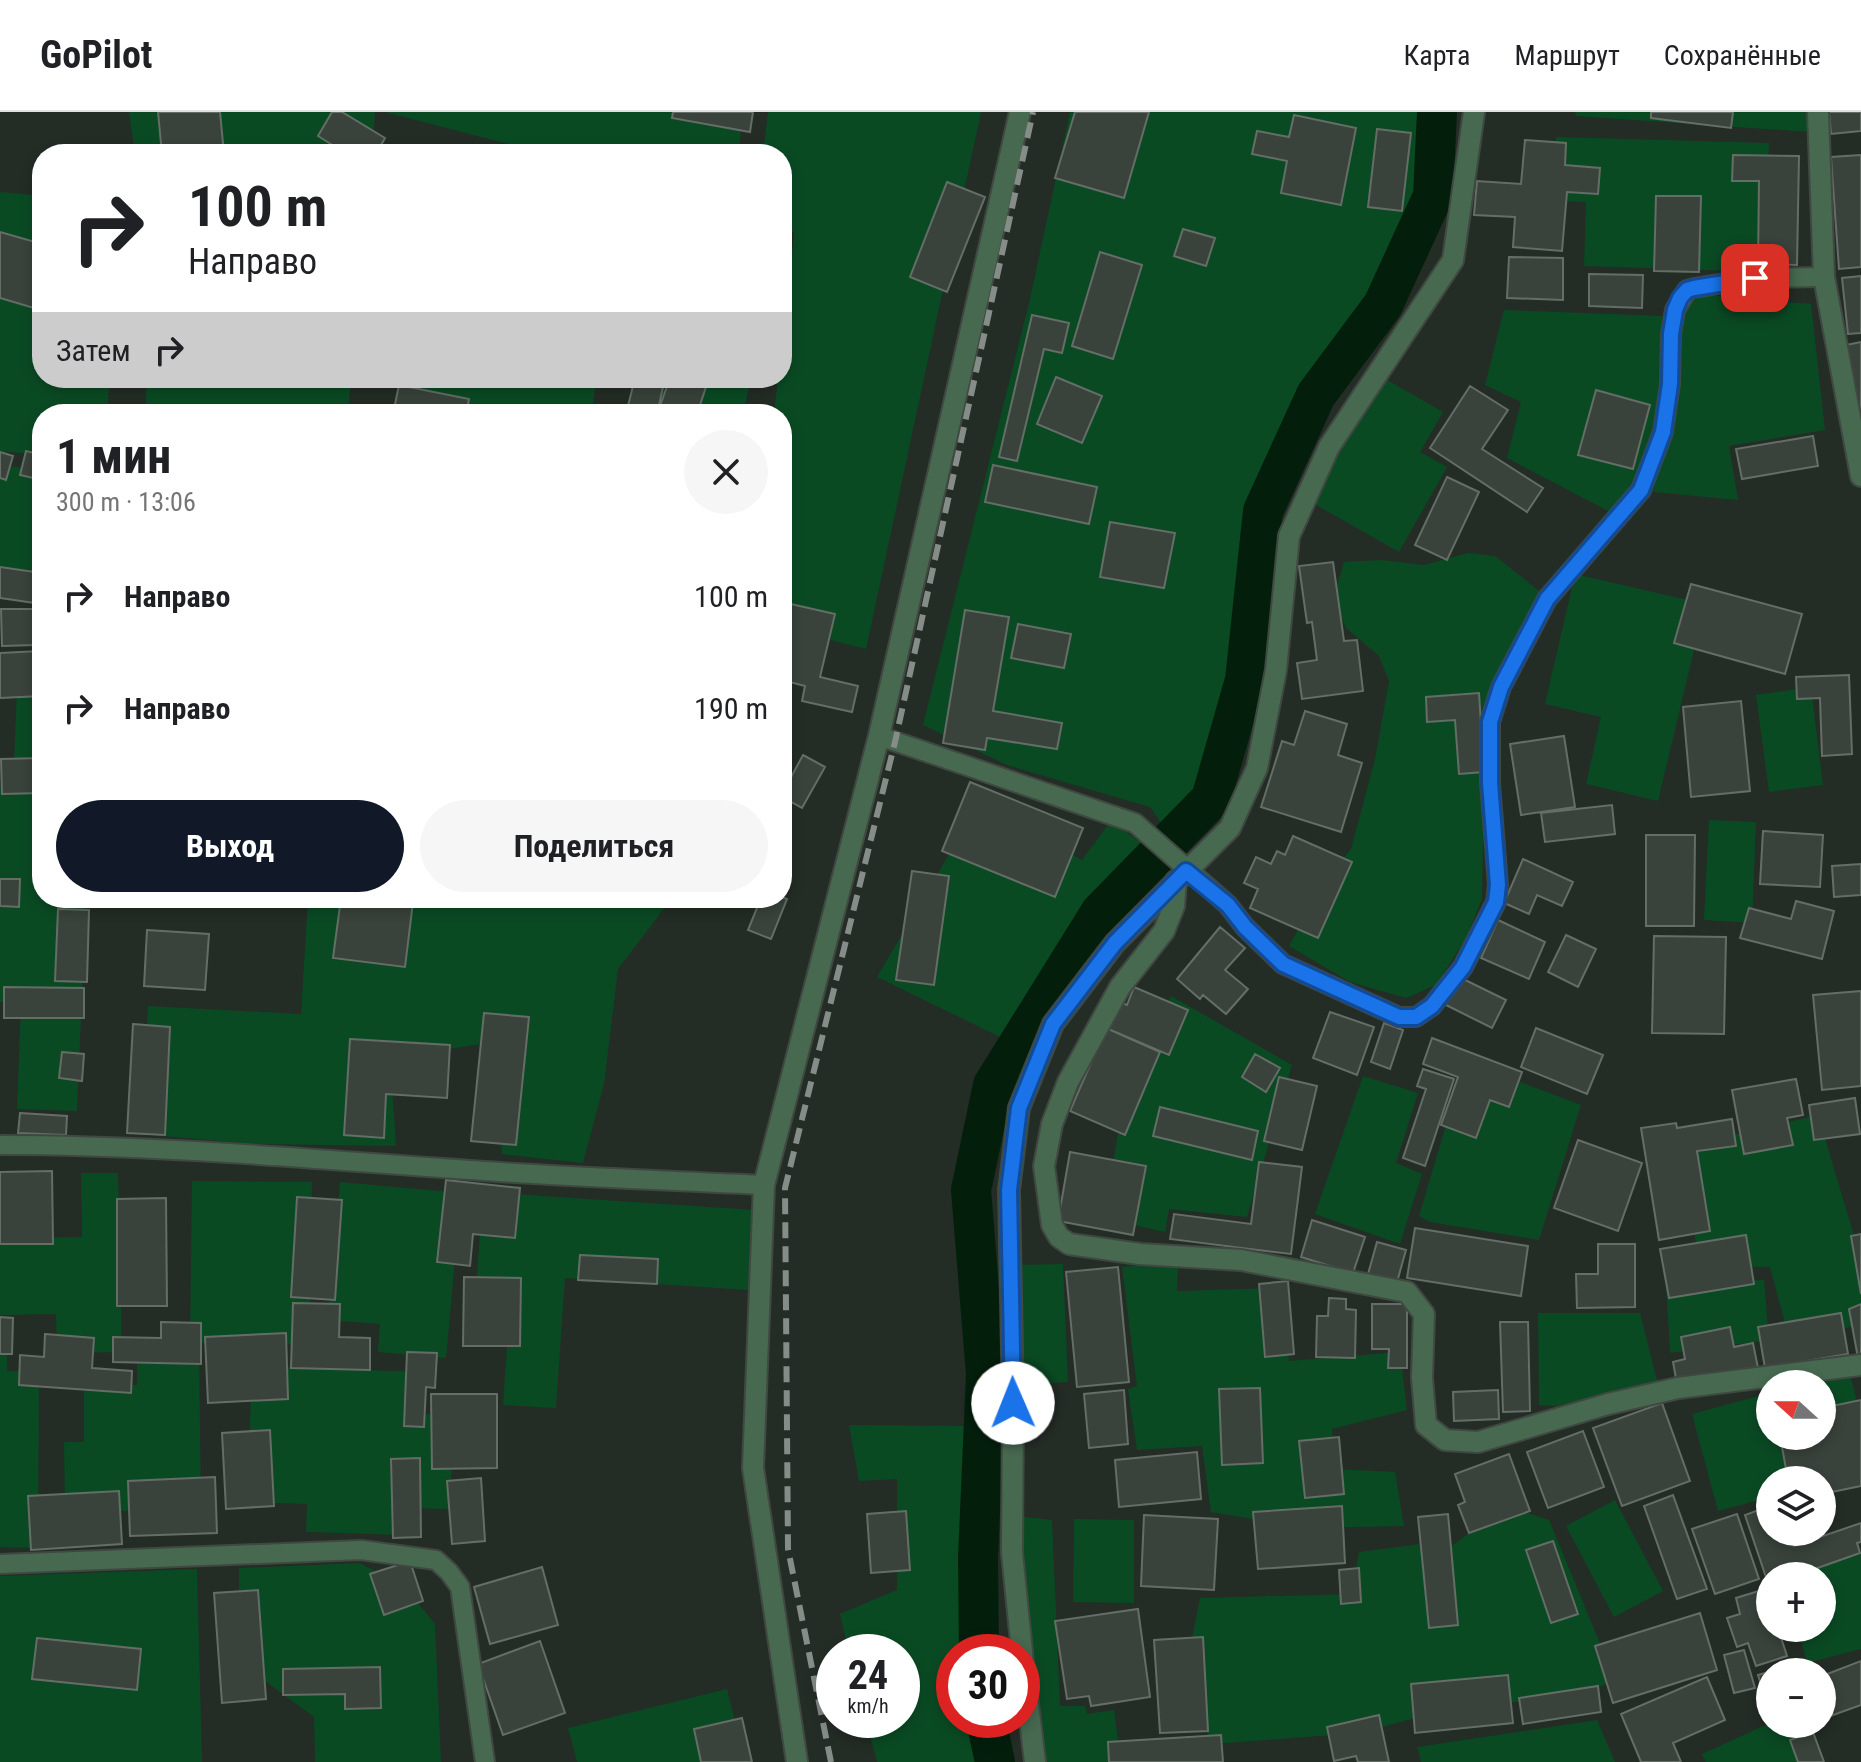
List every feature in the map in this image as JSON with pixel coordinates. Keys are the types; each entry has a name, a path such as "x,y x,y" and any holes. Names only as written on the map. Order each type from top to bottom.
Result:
{"street":[{"path":"797,1762 753,1468 764,1185 879,736 1020,112"},
{"path":"1020,1634 1012,1553 1009,1190 1019,1108 1053,1024 1115,943 1180,871 1230,828 1257,768 1276,670 1289,536 1329,447 1453,260 1474,112"},
{"path":"1818,112 1824,277 1861,476"},
{"path":"1180,871 1174,906 1164,931 1120,987 1068,1082 1052,1124 1044,1166 1052,1225 1059,1237 1069,1244 1140,1254 1241,1260 1407,1292 1424,1314 1422,1378 1426,1425 1445,1440 1478,1442 1608,1404 1678,1388 1861,1365"},
{"path":"1032,1738 1035,1762"}],"lane":[{"path":"879,736 1135,823 1159,842 1180,871 1228,905 1245,927 1283,964 1399,1017 1416,1017 1432,1006 1463,967 1496,902 1498,885 1490,783 1490,722 1501,687 1547,599 1641,490 1663,432 1670,384 1671,334 1680,298 1687,290 1694,288 1755,278 1824,277"},
{"path":"0,1145 205,1150 516,1173 764,1185"},
{"path":"0,1564 361,1550 436,1560 460,1587 485,1762"}],"green space":[{"path":"129,112 375,112 373,144 134,144"},
{"path":"385,112 742,112 740,144 508,144"},
{"path":"768,112 981,112 866,649 792,630 792,404 775,404 777,388 792,388 792,144 764,144"},
{"path":"1070,112 1423,112 1422,198 1372,296 1307,393 1253,513 1237,675 1203,791 1165,828 1150,807 1007,765 923,725 1030,299"},
{"path":"1575,112 1808,112 1811,132 1576,116"},
{"path":"1556,137 1769,143 1765,272 1584,266 1586,202 1554,201"},
{"path":"0,192 32,195 32,388 109,388 108,404 32,404 32,454 0,451"},
{"path":"1705,295 1811,304 1825,430 1729,446 1738,500 1653,492 1670,433 1684,299"},
{"path":"1504,310 1662,316 1665,334 1664,378 1657,426 1636,485 1612,513 1507,458 1521,402 1485,385"},
{"path":"1382,377 1443,412 1420,452 1447,467 1399,552 1311,502"},
{"path":"146,388 350,388 349,404 146,404"},
{"path":"413,388 595,388 593,404 410,404"},
{"path":"641,388 749,388 745,404 638,404"},
{"path":"0,465 32,469 32,591 0,587"},
{"path":"1468,553 1495,556 1543,594 1497,675 1484,777 1482,899 1465,940 1436,985 1406,998 1350,982 1289,946 1328,876 1351,849 1375,759 1389,681 1379,656 1346,628 1333,598 1344,562 1382,560 1424,565"},
{"path":"1575,574 1705,604 1658,801 1586,784 1601,717 1545,704"},
{"path":"18,664 32,665 32,908 86,908 77,1111 17,1109 21,1003 0,1002 0,786 13,786"},
{"path":"1811,687 1823,785 1769,792 1756,695"},
{"path":"978,805 1082,860 1111,821 1148,848 1091,909 1004,1039 877,977"},
{"path":"1709,820 1756,822 1752,923 1704,920"},
{"path":"307,908 664,908 618,969 604,1084 583,1163 502,1154 494,1042 390,1058 396,1146 257,1144 140,1134 148,1006 301,1014"},
{"path":"1171,996 1292,1065 1247,1217 1169,1209 1165,1232 1104,1218 1122,1109"},
{"path":"1465,1061 1581,1105 1539,1240 1430,1222 1419,1216"},
{"path":"1363,1076 1418,1093 1396,1163 1422,1174 1400,1244 1315,1214"},
{"path":"1818,1115 1861,1259 1861,1326 1788,1334 1770,1267 1700,1266 1679,1148"},
{"path":"81,1173 118,1173 122,1352 57,1353 56,1314 0,1315 0,1217 23,1238 82,1237"},
{"path":"192,1181 312,1182 309,1344 190,1343"},
{"path":"340,1182 461,1193 446,1358 378,1352 380,1324 328,1320"},
{"path":"483,1192 755,1210 749,1290 565,1278 556,1408 503,1405 511,1292 476,1289"},
{"path":"1178,1262 1177,1291 1278,1288 1289,1361 1400,1352 1407,1410 1332,1429 1334,1469 1395,1472 1404,1526 1306,1528 1211,1512 1202,1446 1137,1450 1128,1389 1137,1386 1122,1267"},
{"path":"1063,1264 1068,1382 1021,1384 1017,1265"},
{"path":"1764,1280 1769,1340 1670,1353 1666,1284"},
{"path":"1538,1313 1640,1313 1658,1384 1556,1406 1539,1405"},
{"path":"0,1345 7,1345 7,1371 39,1371 38,1548 0,1547"},
{"path":"199,1351 201,1509 65,1512 64,1442 84,1442 84,1385 137,1385 137,1353"},
{"path":"252,1366 421,1372 419,1414 454,1415 450,1509 403,1508 402,1535 306,1532 307,1504 247,1502"},
{"path":"1849,1371 1860,1412 1836,1418 1836,1375"},
{"path":"1756,1397 1756,1450 1814,1450 1818,1466 1756,1466 1756,1501 1718,1511 1692,1414"},
{"path":"849,1425 972,1426 967,1634 936,1634 936,1738 980,1738 985,1762 877,1762 871,1738 920,1738 920,1634 845,1634 840,1614 897,1590 897,1479 859,1481"},
{"path":"1615,1500 1663,1591 1614,1617 1566,1526"},
{"path":"1507,1506 1549,1520 1616,1682 1559,1697 1445,1710 1359,1733 1213,1744 1182,1689 1200,1598 1352,1594 1359,1552 1429,1543 1446,1550"},
{"path":"1017,1516 1052,1520 1060,1706 1085,1706 1087,1714 1114,1710 1121,1762 1042,1762 1040,1634 1029,1634"},
{"path":"1074,1519 1134,1520 1134,1603 1073,1602"},
{"path":"1861,1552 1861,1649 1826,1658 1806,1658 1802,1642 1836,1642 1836,1562 1822,1562"},
{"path":"359,1563 402,1584 435,1624 441,1762 315,1762 314,1717 239,1662 239,1568"},
{"path":"197,1569 202,1762 0,1762 0,1576"},
{"path":"727,1689 745,1762 577,1762 568,1728"},
{"path":"1597,1720 1615,1762 1421,1762 1417,1747"},
{"path":"1756,1729 1756,1738 1809,1738 1821,1762 1706,1762 1702,1754"}],"building":[{"path":"158,112 220,112 223,144 161,144"},
{"path":"332,112 342,112 385,138 382,144 331,144 318,136"},
{"path":"673,112 753,112 750,132 672,118"},
{"path":"1075,112 1149,112 1124,198 1055,178"},
{"path":"1651,112 1733,112 1731,128 1651,118"},
{"path":"1829,112 1861,112 1861,131 1831,134"},
{"path":"1294,115 1356,128 1341,205 1281,193 1287,161 1252,154 1257,131 1289,137"},
{"path":"1377,129 1411,133 1402,211 1368,207"},
{"path":"1525,140 1566,143 1565,165 1600,168 1598,194 1567,192 1562,251 1513,247 1515,217 1474,215 1477,181 1521,184"},
{"path":"1733,155 1799,156 1797,265 1758,264 1759,181 1732,181"},
{"path":"1861,155 1861,267 1839,269 1831,157"},
{"path":"947,182 985,197 947,292 910,277"},
{"path":"1656,196 1701,196 1699,272 1654,271"},
{"path":"1183,229 1215,238 1206,266 1174,256"},
{"path":"0,232 32,241 32,307 0,298"},
{"path":"1100,252 1142,265 1113,359 1072,346"},
{"path":"1509,257 1563,258 1563,300 1507,298"},
{"path":"1589,274 1643,275 1642,308 1589,306"},
{"path":"1861,276 1861,333 1848,334 1842,278"},
{"path":"1032,315 1069,323 1062,353 1044,349 1017,461 999,457"},
{"path":"1861,342 1861,411 1857,412 1846,345"},
{"path":"1056,377 1102,396 1082,443 1037,424"},
{"path":"1470,386 1508,410 1482,449 1543,488 1527,512 1430,448"},
{"path":"398,388 414,388 469,399 468,404 395,404"},
{"path":"632,388 663,388 659,404 628,404"},
{"path":"666,388 706,388 700,404 661,404"},
{"path":"1596,390 1650,405 1633,469 1578,455"},
{"path":"1813,436 1818,466 1742,479 1736,449"},
{"path":"26,451 32,452 32,478 20,475"},
{"path":"0,452 13,456 6,480 0,478"},
{"path":"993,465 1097,487 1089,524 985,502"},
{"path":"1447,477 1479,492 1447,560 1415,545"},
{"path":"1110,522 1175,533 1164,588 1100,577"},
{"path":"1333,562 1344,641 1357,640 1363,691 1302,699 1297,663 1317,660 1312,622 1307,623 1299,566"},
{"path":"0,567 32,572 32,603 0,598"},
{"path":"1691,584 1802,614 1785,674 1674,643"},
{"path":"792,604 835,614 820,677 858,686 852,712 802,701 805,686 792,683"},
{"path":"1,609 32,609 32,645 2,646"},
{"path":"965,610 1009,617 993,711 1062,723 1057,749 987,738 985,750 943,743"},
{"path":"1018,624 1071,634 1064,668 1011,658"},
{"path":"32,651 32,696 0,698 0,653"},
{"path":"1849,675 1852,754 1822,756 1820,698 1797,699 1796,677"},
{"path":"1479,693 1484,772 1459,774 1455,720 1427,722 1426,697"},
{"path":"1741,701 1750,791 1691,797 1683,707"},
{"path":"1305,711 1347,724 1338,755 1362,763 1341,832 1261,807 1282,741 1294,745"},
{"path":"1564,736 1575,807 1521,815 1510,744"},
{"path":"803,755 825,767 802,808 792,802 792,775"},
{"path":"32,758 32,793 2,794 1,759"},
{"path":"970,782 1083,828 1055,897 942,851"},
{"path":"1612,805 1615,834 1545,842 1541,813"},
{"path":"1763,831 1823,835 1820,887 1760,884"},
{"path":"1646,835 1695,835 1694,926 1646,926"},
{"path":"1293,836 1352,862 1318,938 1250,908 1258,889 1244,883 1256,857 1271,864 1277,851 1285,855"},
{"path":"1523,859 1573,882 1562,906 1537,895 1529,914 1504,903"},
{"path":"1861,864 1861,895 1834,897 1832,866"},
{"path":"912,871 949,876 934,985 896,980"},
{"path":"0,879 20,879 19,907 0,906"},
{"path":"1796,901 1834,911 1822,959 1740,938 1749,908 1791,919"},
{"path":"340,908 412,908 405,967 333,958"},
{"path":"757,908 783,908 771,939 748,930"},
{"path":"58,909 89,910 87,982 55,981"},
{"path":"1498,920 1545,942 1529,979 1481,958"},
{"path":"1220,927 1245,948 1225,970 1248,989 1226,1014 1203,995 1200,999 1177,979"},
{"path":"147,930 209,934 205,990 144,986"},
{"path":"1566,935 1596,949 1578,987 1548,972"},
{"path":"1654,936 1726,937 1724,1034 1652,1033"},
{"path":"1457,976 1506,1000 1492,1028 1444,1004"},
{"path":"4,987 84,988 84,1018 4,1018"},
{"path":"1134,987 1188,1010 1169,1055 1106,1028 1117,1001 1127,1005"},
{"path":"1861,991 1861,1086 1822,1090 1813,995"},
{"path":"1330,1012 1374,1027 1357,1075 1313,1058"},
{"path":"484,1013 529,1017 516,1145 471,1141"},
{"path":"1384,1023 1403,1030 1390,1069 1371,1062"},
{"path":"133,1024 170,1027 165,1135 127,1133"},
{"path":"1106,1028 1160,1052 1125,1135 1070,1111"},
{"path":"1536,1028 1603,1055 1587,1094 1521,1067"},
{"path":"1432,1038 1522,1072 1509,1107 1490,1100 1476,1138 1441,1125 1458,1077 1423,1064"},
{"path":"350,1039 450,1045 447,1098 386,1094 384,1138 344,1135"},
{"path":"62,1052 84,1054 82,1081 59,1078"},
{"path":"1255,1054 1280,1068 1266,1092 1242,1077"},
{"path":"1423,1069 1454,1079 1425,1166 1403,1158 1426,1089 1417,1086"},
{"path":"1279,1077 1317,1086 1302,1150 1264,1141"},
{"path":"1796,1079 1803,1115 1787,1118 1793,1145 1744,1154 1732,1090"},
{"path":"1855,1098 1860,1134 1814,1140 1809,1105"},
{"path":"1160,1107 1258,1131 1252,1160 1153,1136"},
{"path":"20,1113 67,1116 66,1135 18,1133"},
{"path":"1732,1119 1736,1146 1697,1151 1710,1231 1659,1240 1641,1128 1676,1123 1677,1128"},
{"path":"1578,1140 1642,1163 1618,1231 1554,1208"},
{"path":"1070,1152 1146,1166 1133,1235 1058,1221"},
{"path":"1259,1162 1302,1167 1291,1254 1170,1239 1174,1214 1251,1224"},
{"path":"52,1171 53,1244 0,1244 0,1172"},
{"path":"446,1180 520,1188 515,1238 473,1234 470,1266 437,1262"},
{"path":"297,1197 342,1200 335,1300 291,1297"},
{"path":"166,1198 167,1306 117,1306 117,1199"},
{"path":"1312,1220 1365,1237 1353,1273 1301,1257"},
{"path":"1415,1228 1528,1246 1521,1296 1407,1278"},
{"path":"1861,1234 1861,1294 1851,1236"},
{"path":"1746,1235 1754,1284 1669,1298 1660,1249"},
{"path":"1377,1242 1406,1250 1397,1282 1368,1274"},
{"path":"1598,1244 1635,1244 1635,1307 1577,1308 1576,1274 1598,1274"},
{"path":"580,1255 658,1259 657,1284 578,1280"},
{"path":"1118,1267 1129,1382 1077,1387 1066,1272"},
{"path":"464,1277 521,1278 520,1346 463,1346"},
{"path":"1288,1281 1294,1354 1265,1357 1259,1284"},
{"path":"1329,1298 1346,1299 1346,1309 1356,1310 1355,1358 1316,1357 1317,1316 1328,1316"},
{"path":"293,1303 340,1304 339,1337 370,1338 370,1370 291,1368"},
{"path":"1372,1304 1407,1304 1407,1368 1388,1368 1389,1349 1372,1349"},
{"path":"1861,1304 1861,1357 1858,1358 1849,1309"},
{"path":"1841,1313 1848,1354 1765,1368 1758,1327"},
{"path":"0,1317 13,1318 12,1354 0,1354"},
{"path":"161,1322 201,1323 201,1364 113,1362 113,1337 161,1338"},
{"path":"1500,1322 1528,1322 1530,1411 1503,1412"},
{"path":"1730,1327 1734,1347 1753,1343 1758,1368 1677,1384 1673,1362 1685,1359 1681,1337"},
{"path":"286,1333 288,1399 208,1403 205,1337"},
{"path":"45,1334 94,1338 92,1368 132,1371 131,1393 19,1385 20,1355 44,1357"},
{"path":"407,1352 437,1353 435,1388 426,1387 424,1427 404,1426"},
{"path":"1260,1388 1263,1463 1222,1465 1219,1389"},
{"path":"1124,1390 1128,1444 1089,1448 1084,1394"},
{"path":"1498,1390 1499,1419 1454,1421 1453,1392"},
{"path":"431,1394 497,1394 497,1468 432,1469"},
{"path":"1861,1400 1861,1486 1836,1491 1836,1466 1785,1466 1783,1450 1836,1450 1836,1405"},
{"path":"1662,1403 1690,1481 1622,1506 1593,1428"},
{"path":"270,1430 274,1506 226,1509 222,1433"},
{"path":"1583,1431 1604,1487 1548,1508 1527,1452"},
{"path":"1339,1437 1344,1494 1305,1498 1299,1441"},
{"path":"1197,1452 1201,1499 1119,1507 1115,1460"},
{"path":"1509,1454 1530,1511 1469,1533 1458,1505 1465,1502 1455,1474"},
{"path":"420,1458 421,1537 393,1538 391,1459"},
{"path":"215,1477 217,1533 130,1536 128,1481"},
{"path":"481,1478 485,1541 452,1544 447,1481"},
{"path":"119,1491 122,1544 31,1550 28,1496"},
{"path":"1673,1495 1707,1589 1677,1599 1644,1506"},
{"path":"1342,1506 1345,1563 1258,1569 1253,1512"},
{"path":"906,1511 910,1570 871,1573 867,1514"},
{"path":"1756,1511 1756,1546 1836,1546 1836,1532 1861,1523 1861,1542 1857,1543 1860,1553 1835,1562 1761,1562 1745,1515"},
{"path":"1448,1514 1458,1625 1429,1628 1418,1517"},
{"path":"1737,1514 1756,1570 1756,1580 1715,1594 1692,1529"},
{"path":"1144,1515 1218,1519 1214,1590 1141,1586"},
{"path":"1553,1541 1578,1614 1551,1623 1526,1550"},
{"path":"410,1561 423,1601 384,1615 370,1574"},
{"path":"542,1567 558,1625 490,1644 474,1587"},
{"path":"1359,1568 1361,1602 1341,1604 1339,1570"},
{"path":"258,1590 266,1699 222,1703 214,1593"},
{"path":"1756,1592 1756,1642 1782,1642 1787,1656 1756,1658 1756,1666 1748,1643 1737,1647 1727,1618 1740,1614 1736,1598"},
{"path":"1138,1609 1150,1697 1091,1706 1089,1696 1067,1699 1055,1621"},
{"path":"1700,1613 1717,1670 1613,1703 1595,1646"},
{"path":"1203,1637 1208,1731 1160,1733 1154,1640"},
{"path":"37,1638 141,1649 137,1690 32,1679"},
{"path":"540,1641 565,1713 503,1735 478,1664"},
{"path":"1744,1650 1755,1688 1734,1693 1724,1655"},
{"path":"1861,1661 1861,1705 1836,1714 1836,1671"},
{"path":"380,1667 381,1708 345,1709 345,1694 283,1695 283,1669"},
{"path":"1508,1675 1513,1723 1415,1733 1411,1684"},
{"path":"1707,1677 1725,1720 1673,1743 1681,1762 1641,1762 1621,1714"},
{"path":"1598,1686 1601,1712 1523,1724 1519,1698"},
{"path":"1379,1715 1389,1762 1358,1762 1356,1756 1334,1761 1327,1727"},
{"path":"742,1718 752,1762 701,1762 694,1729"},
{"path":"1221,1735 1223,1762 1109,1762 1108,1742"},
{"path":"1815,1738 1824,1762 1798,1762 1790,1740"}],"waterway":[{"path":"979,1634 978,1558 986,1374 971,1190 993,1085 1100,913 1211,799 1245,680 1263,511 1316,395 1383,305 1433,196 1437,112"},
{"path":"990,1738 995,1762"}],"railway":[{"path":"831,1762 788,1549 785,1188 895,742 1033,112"}],"route":[{"path":"1013,1403 1009,1190 1019,1108 1053,1024 1115,943 1186,871 1228,905 1245,927 1283,964 1399,1017 1416,1017 1432,1006 1463,967 1496,902 1498,885 1490,783 1490,722 1501,687 1547,599 1641,490 1663,432 1670,384 1671,334 1680,298 1687,290 1694,288 1755,278"}]}
